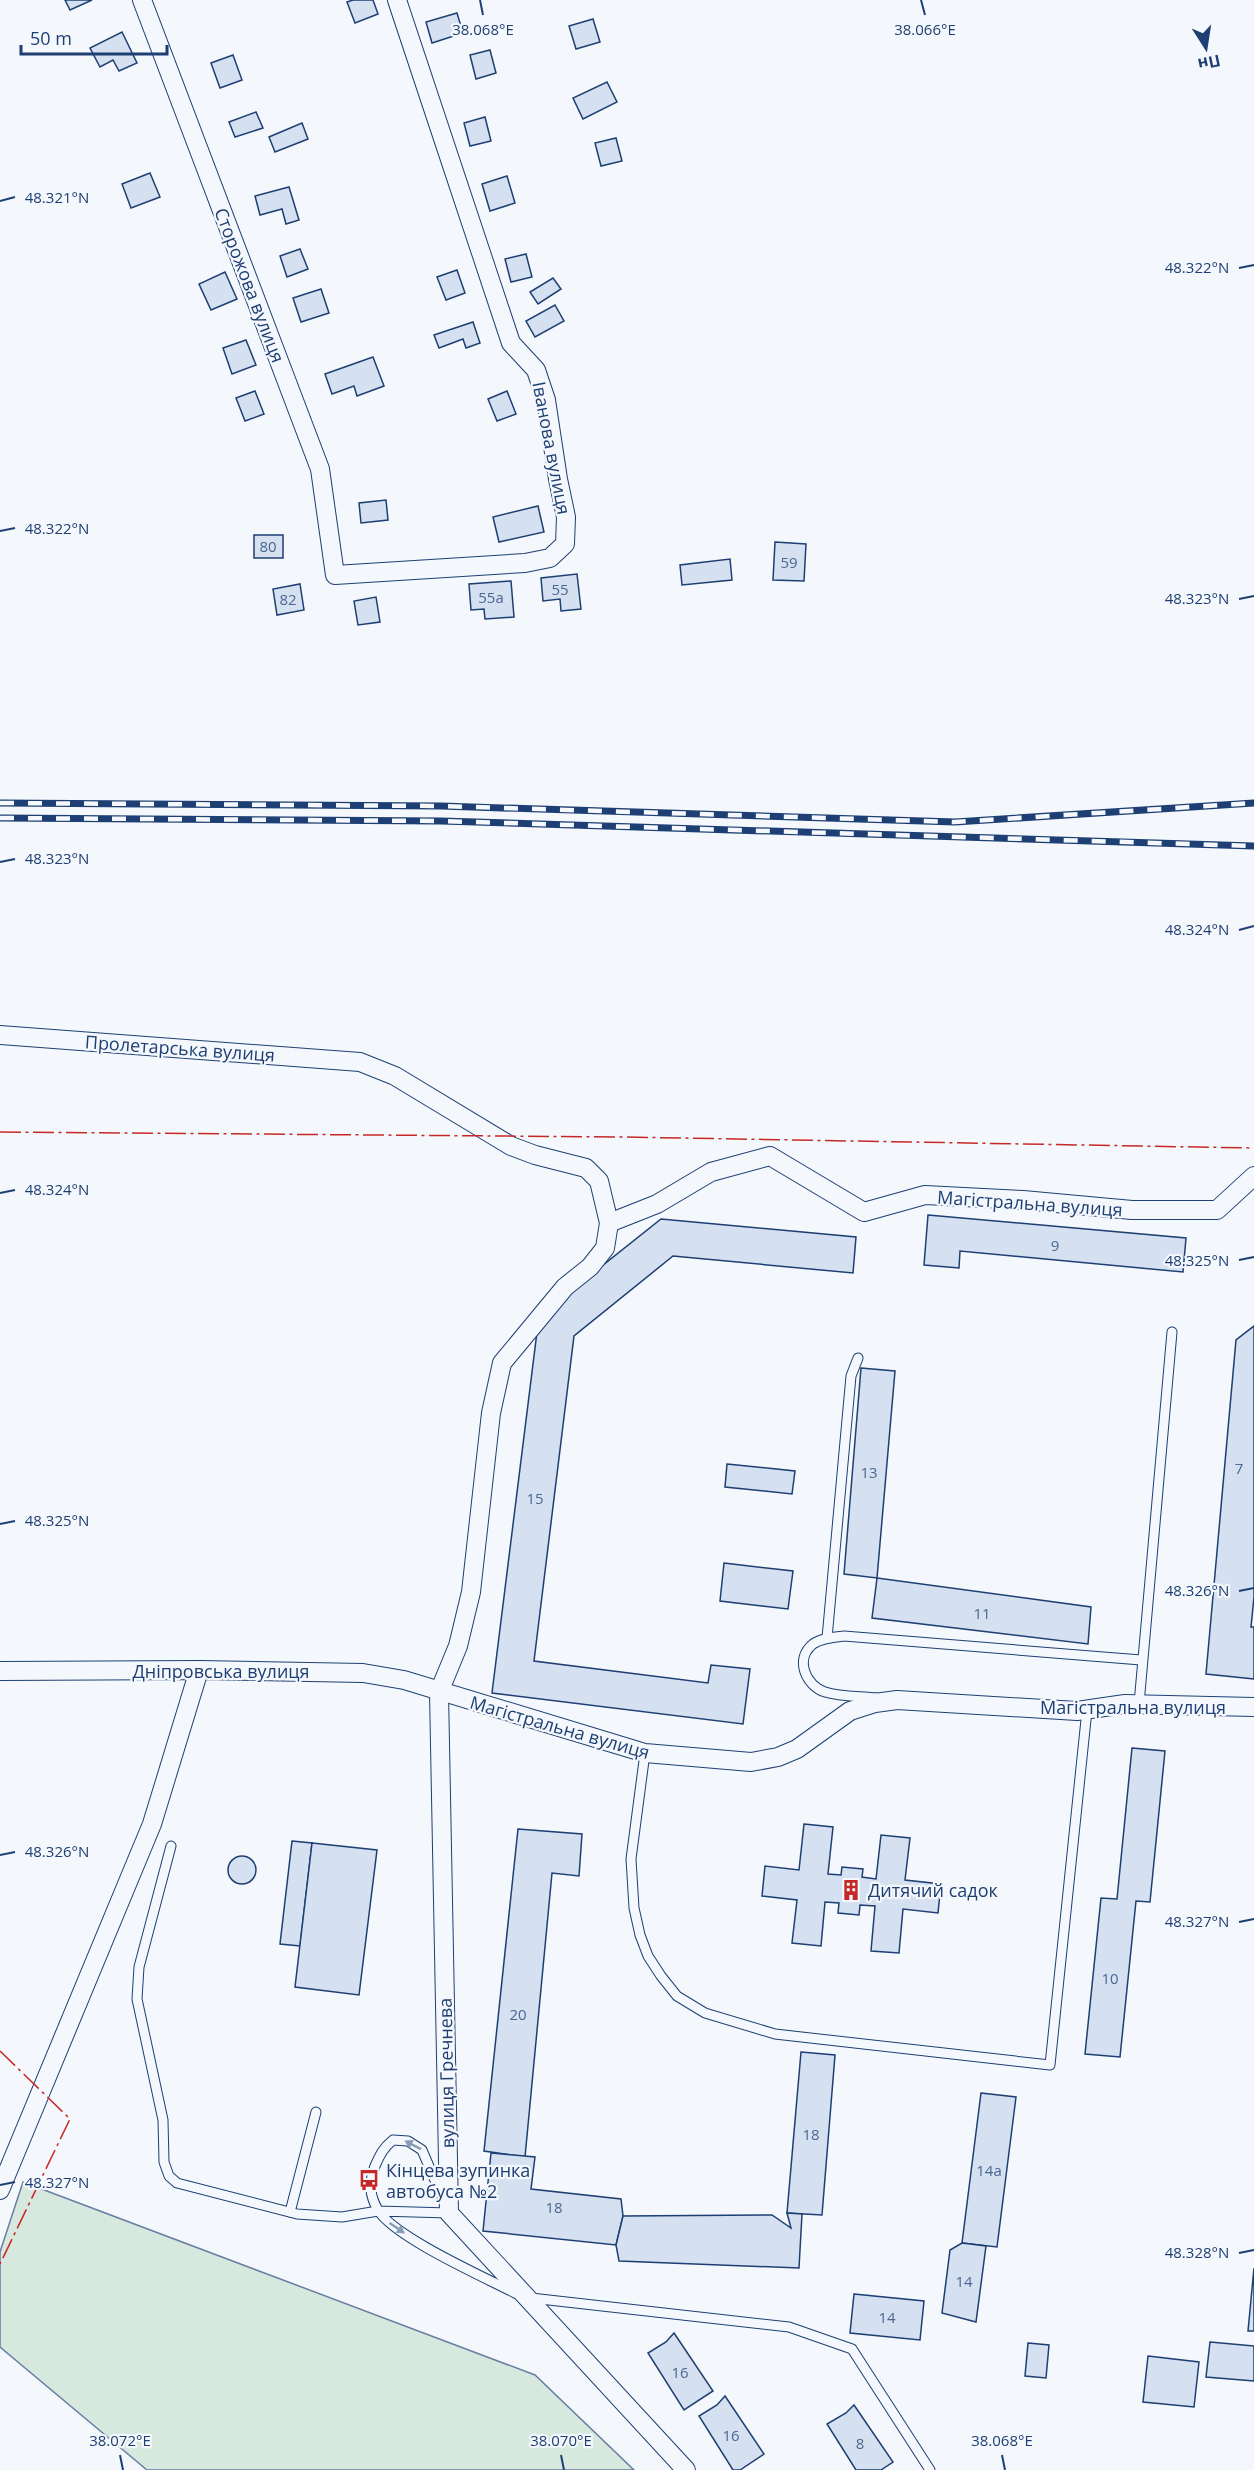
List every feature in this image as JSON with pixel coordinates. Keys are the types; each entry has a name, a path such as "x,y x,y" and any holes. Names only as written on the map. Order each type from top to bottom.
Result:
{"street":[{"name":"Сторожова вулиця","path":"142,0 320,469 335,575"},
{"name":"Іванова вулиця","path":"335,575 525,563 550,558 565,544 566,517 546,400 536,370 511,343 397,0"},
{"name":"Пролетарська вулиця","path":"0,1035 360,1062 395,1076 511,1146 535,1155 586,1168 599,1181 609,1223"},
{"name":"Магістральна вулиця","path":"609,1223 657,1204 711,1172 770,1156 864,1212 925,1196 1023,1200 1132,1210 1217,1210 1254,1176"},
{"path":"439,1692 458,1646 471,1592 491,1413 502,1364 565,1287 590,1267 605,1248 609,1223"},
{"path":"0,2190 152,1824 199,1670"},
{"name":"Дніпровська вулиця","path":"0,1671 199,1670 363,1673 404,1680 439,1692"},
{"name":"Магістральна вулиця","path":"439,1692 645,1753 751,1762 778,1757 797,1749 850,1711 875,1703 897,1700 1077,1711 1139,1704 1254,1707"},
{"name":"вулиця Гречнева","path":"439,1692 449,2213"},
{"path":"449,2213 686,2470"}],"lane":[{"path":"1139,1704 1141,1660 1172,1332"},
{"path":"827,1638 851,1376 858,1358"},
{"path":"897,1700 825,1692 812,1685 804,1674 804,1658 812,1645 827,1638 852,1636 1141,1660"},
{"path":"645,1753 631,1859 634,1908 648,1956 661,1977 677,1996 705,2013 775,2034 1050,2065 1087,1710"},
{"path":"171,1846 140,1967 137,1999 163,2120 164,2162 169,2176 177,2183 290,2212 342,2217 378,2211 449,2213 422,2150 408,2141 393,2140 383,2149 369,2180 371,2197 378,2211 392,2226 456,2263 526,2298 789,2327 852,2349 930,2470"},
{"path":"290,2212 316,2112"}],"shaded area":[{"path":"23,2182 535,2375 634,2470 147,2470 0,2347 0,2252"}],"building":[{"path":"65,0 92,0 70,10"},
{"path":"373,0 378,14 355,23 347,2"},
{"path":"457,13 463,33 432,43 426,22"},
{"path":"593,19 600,42 576,49 569,26"},
{"path":"122,32 137,63 119,71 113,60 100,67 90,48"},
{"path":"490,50 496,73 476,79 470,55"},
{"path":"233,55 242,80 220,88 211,63"},
{"path":"607,82 617,102 583,119 573,98"},
{"path":"256,112 263,128 235,137 229,122"},
{"path":"485,117 491,141 470,146 464,123"},
{"path":"302,123 308,139 275,152 269,137"},
{"path":"616,138 622,161 601,166 595,143"},
{"path":"150,173 160,197 131,208 122,184"},
{"path":"507,176 515,203 490,211 482,184"},
{"path":"289,187 299,220 286,224 282,209 260,215 255,196"},
{"path":"300,249 308,269 287,277 280,256"},
{"path":"526,254 532,277 511,282 505,259"},
{"path":"457,270 465,293 446,300 437,277"},
{"path":"225,272 237,299 211,310 199,284"},
{"path":"553,278 561,289 538,304 530,292"},
{"path":"321,289 329,313 301,322 293,298"},
{"path":"555,305 564,321 535,337 526,321"},
{"path":"473,322 480,343 466,348 463,339 439,348 434,335"},
{"path":"246,340 256,365 232,374 223,348"},
{"path":"373,357 384,386 357,396 354,386 332,394 325,374"},
{"path":"255,391 264,414 245,421 236,398"},
{"path":"507,391 516,414 497,421 488,399"},
{"path":"386,500 388,520 361,523 359,503"},
{"path":"538,506 544,532 499,542 493,517"},
{"path":"254,535 283,535 283,558 254,558"},
{"path":"775,542 806,544 804,581 773,580"},
{"path":"730,559 732,580 682,585 680,565"},
{"path":"577,574 581,609 561,611 560,599 543,601 541,578"},
{"path":"511,581 514,617 485,619 484,609 471,610 469,584"},
{"path":"300,584 304,610 277,615 273,589"},
{"path":"376,597 380,622 358,625 354,601"},
{"path":"928,1215 1186,1238 1183,1272 960,1251 959,1268 924,1265"},
{"path":"661,1219 856,1237 853,1273 673,1256 574,1336 534,1661 708,1683 711,1665 750,1669 743,1724 492,1693 539,1316"},
{"path":"1254,1326 1254,1597 1251,1627 1254,1627 1254,1679 1206,1674 1236,1340"},
{"path":"861,1368 895,1371 877,1578 844,1574"},
{"path":"727,1464 795,1471 792,1494 725,1487"},
{"path":"724,1563 793,1571 788,1609 720,1601"},
{"path":"877,1578 1091,1607 1088,1644 872,1618"},
{"path":"1132,1748 1165,1751 1150,1902 1136,1901 1120,2057 1085,2054 1101,1898 1117,1899"},
{"name":"Дитячий садок","path":"804,1824 833,1827 828,1874 841,1875 842,1867 863,1869 862,1877 876,1879 881,1835 910,1838 905,1880 941,1884 938,1913 903,1909 899,1953 871,1951 875,1906 860,1905 859,1915 838,1913 839,1903 825,1902 821,1946 792,1943 797,1900 762,1896 765,1866 799,1870"},
{"path":"518,1829 582,1834 579,1876 552,1873 525,2157 484,2151"},
{"path":"292,1841 312,1843 300,1946 280,1944"},
{"path":"312,1843 377,1850 359,1995 295,1987"},
{"path":"242,1856 252,1860 256,1870 252,1880 242,1884 232,1880 228,1870 232,1860"},
{"path":"801,2052 835,2055 822,2215 787,2213"},
{"path":"981,2093 1016,2097 997,2247 962,2243"},
{"path":"491,2153 535,2157 531,2189 621,2199 623,2216 616,2245 483,2231"},
{"path":"787,2213 802,2214 799,2268 619,2261 616,2245 623,2216 772,2215 791,2228"},
{"path":"962,2243 986,2246 976,2322 942,2313 950,2250"},
{"path":"1254,2268 1254,2331 1248,2331"},
{"path":"854,2294 924,2301 920,2340 850,2333"},
{"path":"674,2333 713,2391 684,2410 648,2353 666,2342"},
{"path":"1210,2342 1254,2346 1254,2381 1206,2377"},
{"path":"1028,2343 1049,2345 1046,2378 1025,2376"},
{"path":"1148,2356 1199,2362 1194,2407 1143,2402"},
{"path":"725,2396 764,2454 740,2470 733,2470 699,2416 717,2405"},
{"path":"854,2405 893,2462 881,2470 856,2470 827,2424 846,2413"}],"railway":[{"path":"0,803 441,806 955,822 1254,803"},
{"path":"0,818 441,821 1254,846"}],"power":[{"path":"0,1132 624,1137 1254,1148"},
{"path":"0,2051 70,2119 0,2264"}],"place":[{"name":"Дитячий садок","path":"851,1890"},
{"name":"Кінцева зупинка автобуса №2","path":"369,2180"}]}
